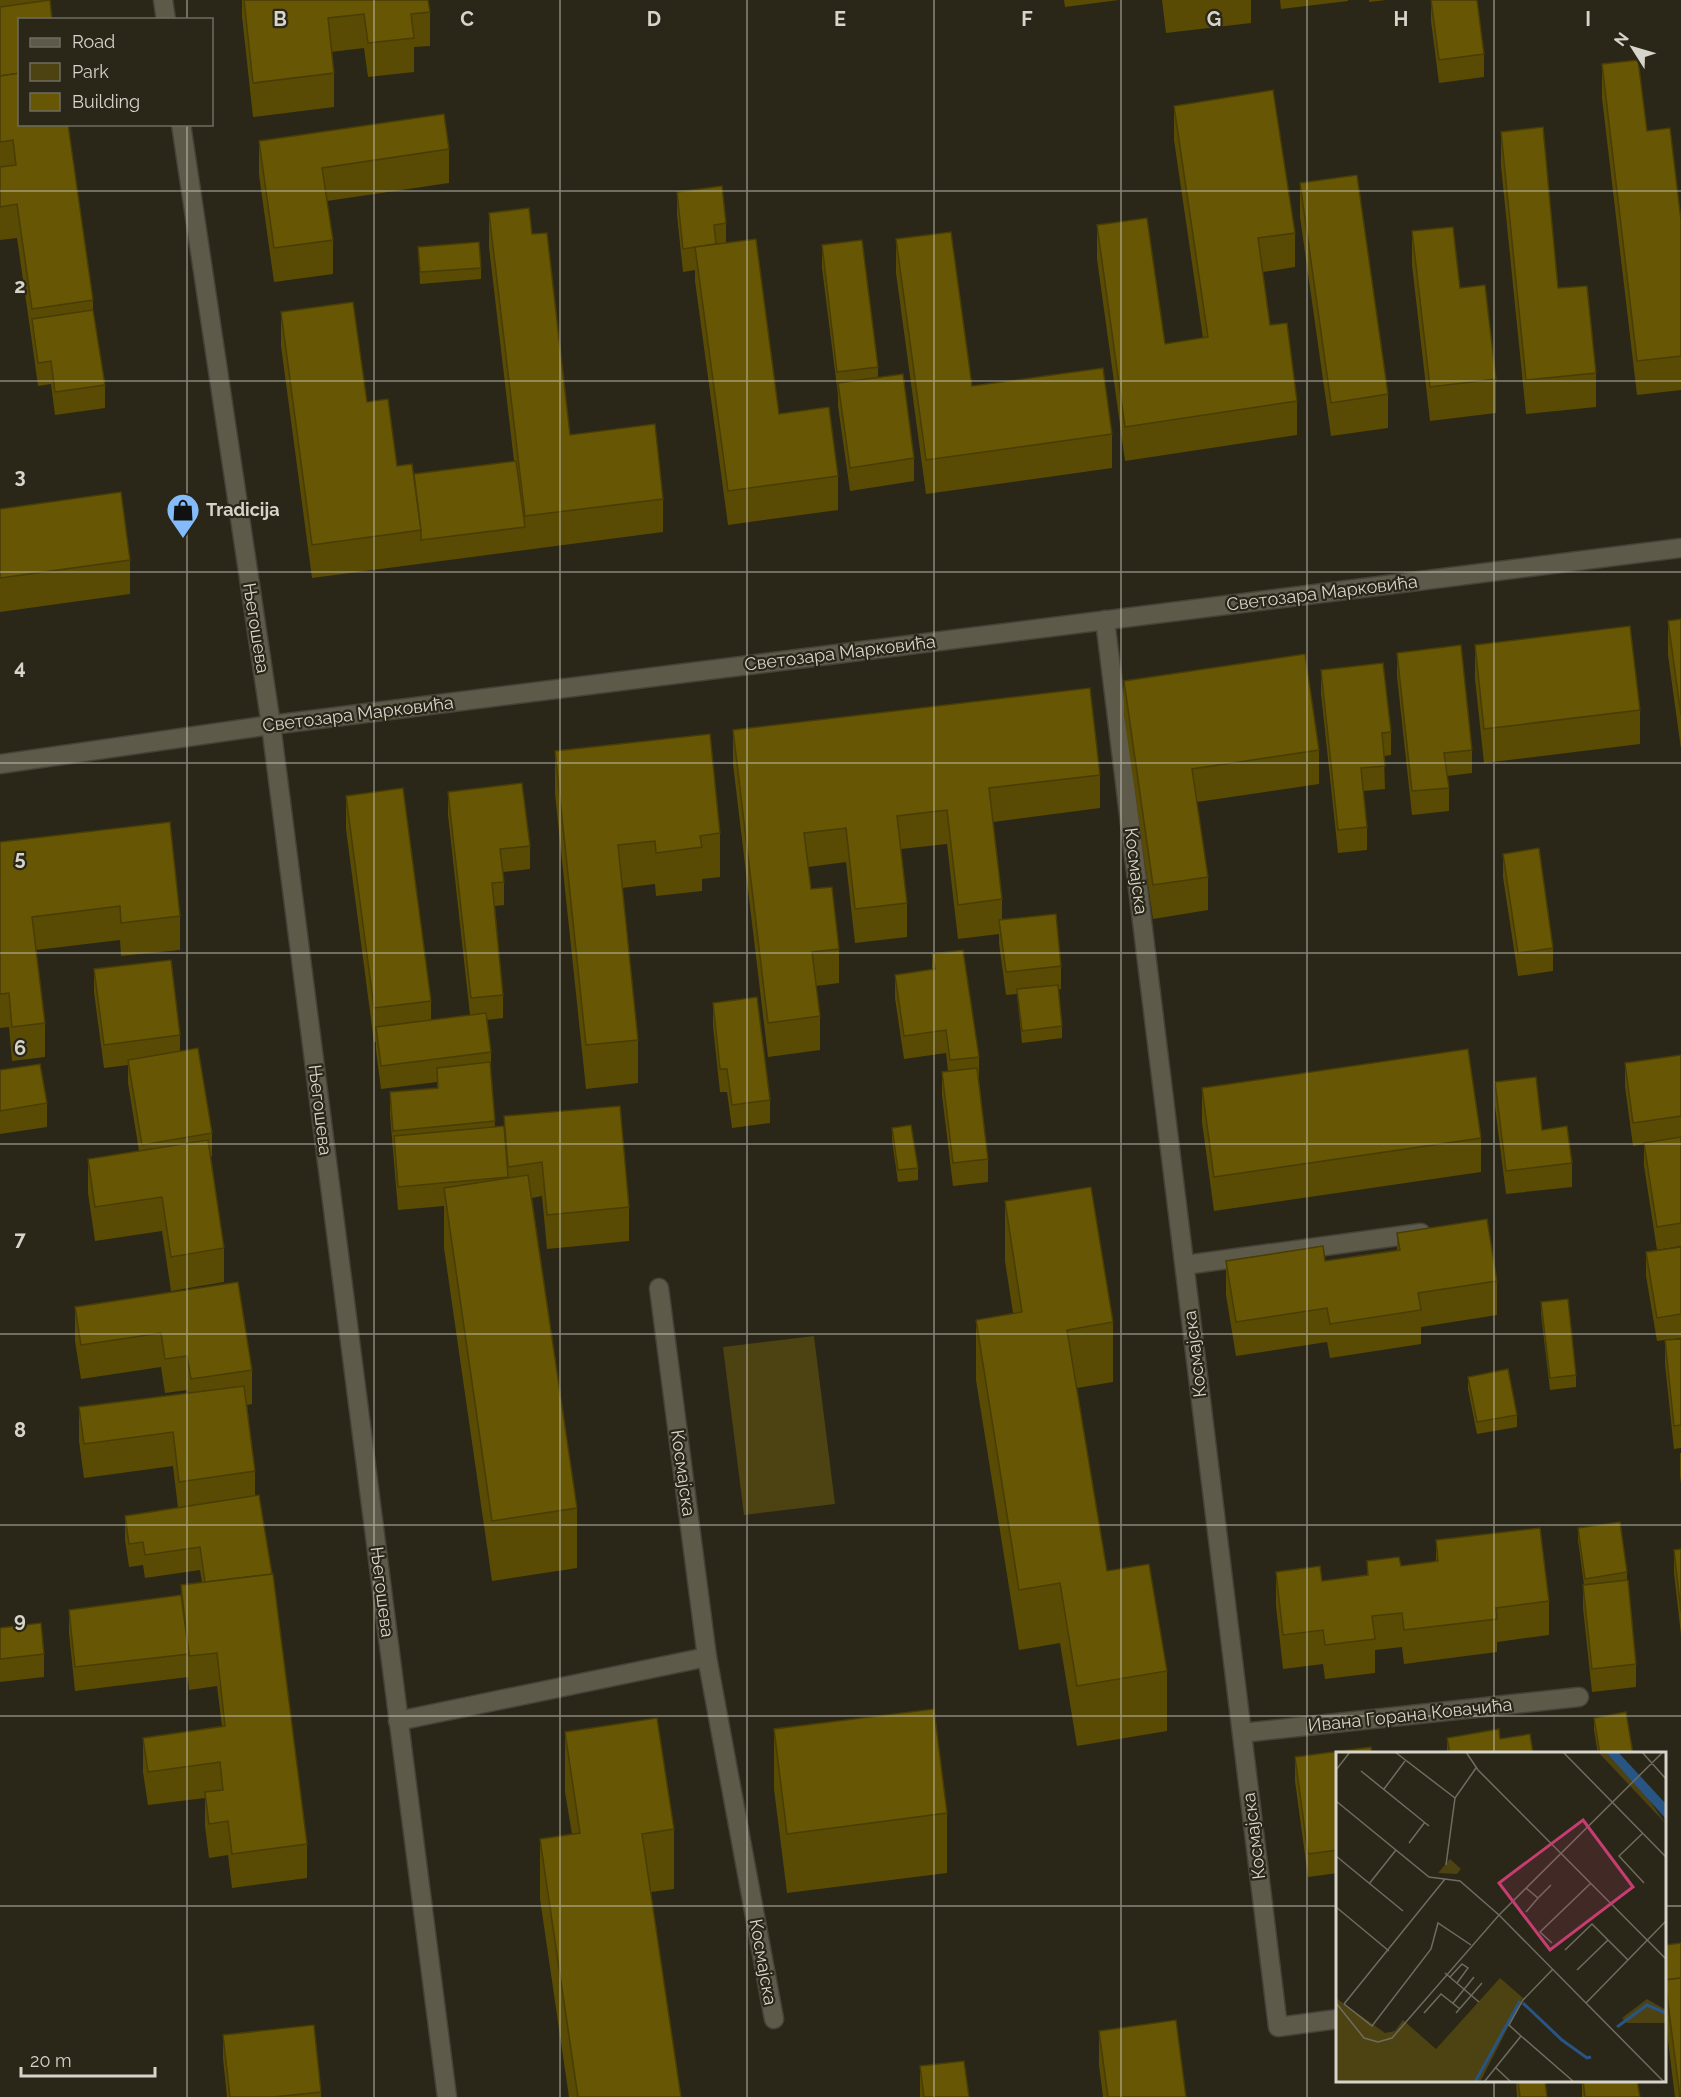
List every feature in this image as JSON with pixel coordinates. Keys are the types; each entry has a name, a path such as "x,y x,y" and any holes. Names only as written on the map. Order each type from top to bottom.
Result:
{"street":[{"path":"163,0 166,18"},
{"name":"Његошева","path":"181,126 271,725 447,2097"},
{"name":"Светозара Марковића","path":"0,764 271,725 1681,548"},
{"name":"Космајска","path":"1105,620 1278,2027 1336,2019"},
{"path":"1185,1265 1431,1232"},
{"name":"Космајска","path":"658,1288 707,1657 774,2019"},
{"path":"398,1721 707,1657"},
{"name":"Ивана Горана Ковачића","path":"1242,1733 1579,1697"}],"green space":[{"path":"814,1336 835,1504 744,1515 723,1347"}],"building":[{"path":"50,0 52,18 18,18 18,73 0,76 0,7"},
{"path":"244,0 428,0 430,12 411,14 414,38 368,43 364,14 328,18 334,73 253,83"},
{"path":"1431,0 1477,0 1484,54 1439,60"},
{"path":"1638,60 1647,131 1670,128 1681,220 1681,356 1637,361 1602,64"},
{"path":"18,73 18,126 68,126 93,300 32,309 17,204 0,207 0,167 16,165 13,140 0,142 0,76"},
{"path":"1273,90 1295,233 1258,238 1270,325 1287,323 1297,401 1125,427 1097,225 1147,218 1165,344 1208,337 1174,106"},
{"path":"444,114 449,149 322,168 333,240 274,248 259,141"},
{"path":"1543,127 1558,288 1587,286 1596,373 1526,380 1501,132"},
{"path":"1357,175 1388,394 1331,403 1300,183"},
{"path":"722,186 726,223 714,225 716,244 683,249 677,192"},
{"path":"529,208 532,234 547,233 570,435 655,424 663,499 525,516 489,213"},
{"path":"1453,227 1460,288 1485,285 1496,379 1430,387 1412,231"},
{"path":"951,232 972,386 1103,368 1112,434 926,460 896,239"},
{"path":"756,239 779,414 829,407 838,476 728,491 695,247"},
{"path":"862,240 878,367 837,372 822,245"},
{"path":"479,242 481,268 420,272 418,247"},
{"path":"353,302 367,402 388,399 397,466 412,464 421,530 312,545 281,312"},
{"path":"93,310 105,385 55,392 51,361 38,363 32,319"},
{"path":"903,374 914,458 850,468 838,383"},
{"path":"516,461 525,527 421,540 414,474"},
{"path":"121,492 130,560 0,578 0,509"},
{"path":"1681,619 1681,715 1668,621"},
{"path":"1630,626 1640,710 1484,729 1475,645"},
{"path":"1461,645 1472,750 1444,753 1449,788 1412,791 1397,653"},
{"path":"1305,654 1319,750 1192,769 1208,877 1153,885 1124,681"},
{"path":"1383,663 1391,732 1382,733 1385,766 1361,768 1367,827 1338,830 1321,670"},
{"path":"1090,688 1100,775 989,788 1002,899 958,905 947,810 897,816 907,903 855,909 846,828 804,833 811,889 832,887 839,949 812,952 820,1016 768,1023 733,730"},
{"path":"710,734 720,833 700,836 702,847 656,853 655,841 618,845 638,1040 586,1045 555,751"},
{"path":"522,783 530,846 500,849 504,882 492,883 503,995 471,998 448,792"},
{"path":"403,788 431,1001 374,1008 346,796"},
{"path":"170,822 180,916 121,923 120,906 32,917 45,1023 12,1027 9,993 0,994 0,842"},
{"path":"1539,848 1553,948 1518,953 1503,854"},
{"path":"1056,914 1061,966 1006,972 999,920"},
{"path":"963,950 979,1057 950,1060 946,1030 904,1036 895,975 935,969 932,954"},
{"path":"171,960 180,1035 104,1045 94,969"},
{"path":"1058,985 1062,1026 1022,1031 1017,989"},
{"path":"757,997 770,1100 732,1105 727,1069 720,1069 713,1003"},
{"path":"486,1013 491,1052 381,1066 376,1027"},
{"path":"198,1048 212,1133 142,1145 128,1060"},
{"path":"1468,1049 1481,1138 1214,1177 1202,1088"},
{"path":"1681,1055 1681,1116 1633,1123 1625,1063"},
{"path":"490,1062 495,1121 393,1131 390,1092 438,1088 437,1068"},
{"path":"40,1064 47,1103 0,1111 0,1070"},
{"path":"977,1068 988,1159 953,1163 942,1072"},
{"path":"1536,1077 1542,1130 1567,1126 1572,1163 1506,1171 1495,1082"},
{"path":"620,1106 629,1207 547,1215 542,1162 508,1167 504,1116"},
{"path":"911,1125 918,1168 898,1170 892,1128"},
{"path":"504,1126 508,1177 398,1187 394,1136"},
{"path":"1681,1137 1681,1223 1657,1227 1644,1143"},
{"path":"208,1140 224,1248 171,1257 162,1197 95,1207 88,1159"},
{"path":"528,1175 577,1508 492,1521 444,1188"},
{"path":"1091,1187 1113,1322 1067,1330 1107,1571 1149,1564 1167,1671 1077,1686 1060,1583 1019,1590 976,1320 1022,1312 1005,1201"},
{"path":"1487,1219 1497,1281 1418,1293 1421,1310 1330,1324 1327,1308 1236,1322 1226,1261 1323,1246 1325,1261 1400,1250 1397,1233"},
{"path":"1681,1247 1681,1314 1657,1318 1646,1252"},
{"path":"238,1282 252,1370 191,1379 187,1356 165,1359 161,1333 81,1345 75,1307"},
{"path":"1568,1299 1576,1375 1550,1378 1541,1302"},
{"path":"1681,1339 1681,1425 1674,1426 1665,1340"},
{"path":"1508,1369 1517,1415 1477,1422 1468,1377"},
{"path":"244,1386 255,1471 179,1482 173,1432 84,1444 79,1407"},
{"path":"259,1495 272,1574 205,1582 200,1547 145,1555 143,1542 129,1544 125,1516"},
{"path":"1620,1522 1627,1572 1585,1579 1578,1528"},
{"path":"1540,1528 1549,1601 1496,1608 1497,1619 1404,1630 1402,1613 1372,1616 1375,1639 1325,1645 1323,1630 1283,1635 1276,1572 1320,1566 1322,1581 1368,1575 1367,1561 1399,1557 1401,1566 1438,1561 1436,1540"},
{"path":"1681,1549 1681,1612 1674,1550"},
{"path":"273,1574 307,1844 232,1854 228,1821 209,1824 205,1792 223,1790 220,1762 148,1772 143,1738 225,1726 217,1653 189,1656 181,1585"},
{"path":"1628,1580 1636,1664 1592,1669 1583,1585"},
{"path":"181,1595 189,1654 75,1667 69,1610"},
{"path":"41,1623 44,1654 0,1659 0,1628"},
{"path":"934,1709 947,1813 787,1834 774,1729"},
{"path":"1626,1712 1633,1752 1600,1752 1594,1718"},
{"path":"657,1718 674,1829 642,1834 681,2097 578,2097 540,1839 580,1833 565,1732"},
{"path":"1499,1729 1500,1739 1530,1734 1533,1752 1450,1752 1447,1738"},
{"path":"1371,1747 1372,1752 1336,1752 1336,1850 1308,1854 1295,1757"},
{"path":"1681,1943 1681,1978 1666,1980 1666,1945"},
{"path":"1681,1978 1681,2097 1666,1988 1666,1980"},
{"path":"1176,2020 1186,2097 1108,2097 1099,2031"},
{"path":"314,2025 321,2092 273,2097 230,2097 223,2035"},
{"path":"964,2061 969,2097 924,2097 920,2066"},
{"path":"1518,2082 1545,2082 1547,2097 1520,2097"},
{"path":"1583,2082 1637,2082 1640,2097 1585,2097"}],"place":[{"name":"Tradicija","path":"183,539"}]}
